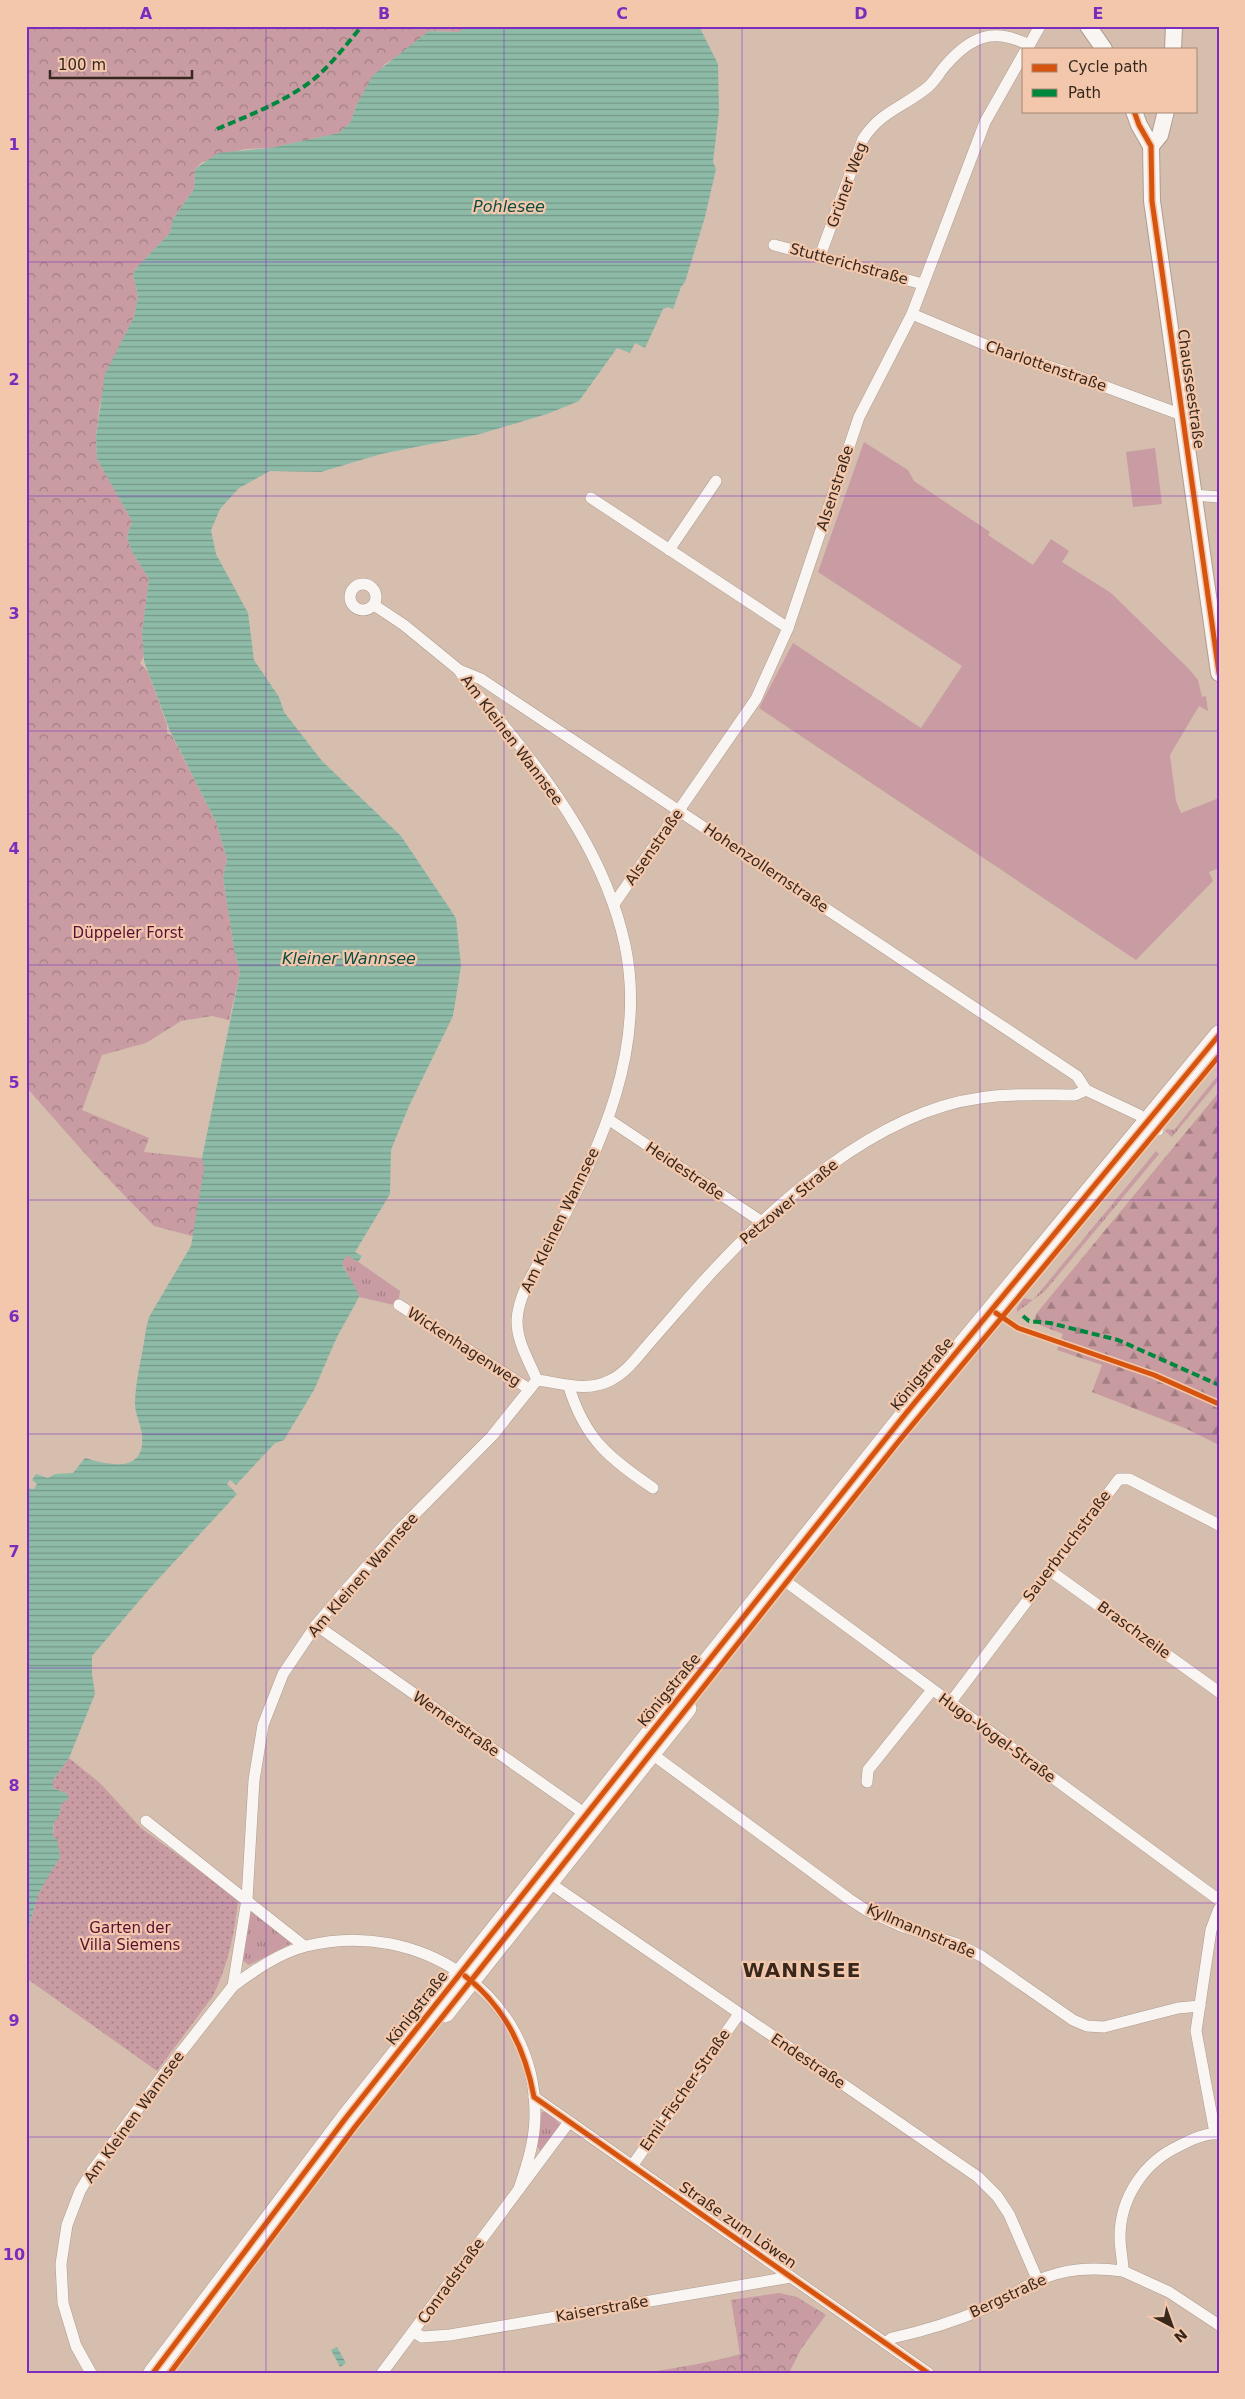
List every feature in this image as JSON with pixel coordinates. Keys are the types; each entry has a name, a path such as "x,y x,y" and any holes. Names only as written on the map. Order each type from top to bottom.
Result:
{"main road":[{"name":"Königstraße","path":"170,2373 466,1977 781,1579 905,1434 1153,1126 1219,1035"},
{"name":"Königstraße","path":"1153,1126 1219,1056"},
{"name":"Königstraße","path":"153,2373 345,2119 466,1977"}],"street":[{"name":"Alsenstraße","path":"1027,48 1040,26"},
{"path":"1088,26 1103,48"},
{"path":"1173,48 1174,26"},
{"name":"Grüner Weg","path":"820,256 862,139 872,125 883,115 907,102 929,86 962,48 980,38 1004,35 1024,48"},
{"name":"Alsenstraße","path":"614,904 752,705 788,628 859,417 912,314 985,122 1022,56"},
{"path":"1134,112 1139,125 1152,146 1160,135 1166,112"},
{"name":"Chausseestraße","path":"1152,146 1152,201 1219,673"},
{"name":"Stutterichstraße","path":"774,244 923,284"},
{"name":"Charlottenstraße","path":"912,314 1000,352 1060,370 1182,415"},
{"path":"670,550 716,481"},
{"path":"1193,494 1219,497"},
{"path":"591,498 788,628"},
{"name":"Hohenzollernstraße","path":"374,605 404,625 460,670 482,679 1077,1076 1086,1090 1153,1126"},
{"name":"Am Kleinen Wannsee","path":"91,2373 76,2346 63,2303 61,2264 71,2213 80,2191 92,2171 160,2079 233,1986 247,1899 254,1780 262,1725 283,1674 316,1625 403,1526 492,1436 533,1385 519,1339 517,1320 522,1297 583,1179 608,1119 624,1071 629,1030 629,987 625,946 614,904 593,856 567,812 541,774 504,725 471,688 460,670"},
{"name":"Petzower Straße","path":"533,1385 569,1387 598,1385 611,1380 629,1367 711,1274 762,1222 816,1176 872,1138 916,1117 955,1103 980,1098 1075,1095 1086,1090"},
{"name":"Heidestraße","path":"608,1119 762,1222"},
{"name":"Wickenhagenweg","path":"399,1305 533,1385"},
{"path":"569,1387 576,1409 588,1433 608,1455 653,1488"},
{"name":"Sauerbruchstraße","path":"950,1703 1115,1484 1124,1478 1219,1525"},
{"name":"Braschzeile","path":"1050,1570 1219,1692"},
{"name":"Hugo-Vogel-Straße","path":"781,1579 1219,1900"},
{"name":"Wernerstraße","path":"316,1625 591,1819"},
{"path":"867,1782 868,1770 932,1690"},
{"name":"Kyllmannstraße","path":"646,1749 849,1899 901,1926 957,1944 981,1956 1073,2020 1087,2026 1104,2027 1178,2008 1200,2006"},
{"path":"146,1821 304,1946"},
{"name":"Endestraße","path":"544,1879 978,2177 997,2196 1009,2214 1038,2281"},
{"path":"1219,1909 1211,1930 1196,2031 1217,2133 1193,2139 1167,2151 1149,2166 1134,2186 1123,2210 1120,2237 1123,2271 1168,2292 1219,2324"},
{"name":"Conradstraße","path":"233,1986 257,1968 304,1946 346,1940 386,1942 418,1950 466,1977 489,1997 507,2022 522,2050 530,2073 535,2116 531,2147 519,2189"},
{"name":"Emil-Fischer-Straße","path":"632,2166 739,2014"},
{"name":"Straße zum Löwen","path":"534,2097 928,2373"},
{"name":"Conradstraße","path":"382,2373 569,2122"},
{"name":"Bergstraße","path":"885,2342 892,2338 943,2324 986,2308 1038,2281 1077,2269 1123,2271"},
{"name":"Kaiserstraße","path":"414,2332 422,2337 450,2335 792,2278"}],"green space":[{"name":"Düppeler Forst","path":"26,26 466,26 459,32 429,31 400,55 385,64 357,104 350,123 339,133 270,148 244,149 202,162 195,169 194,189 173,219 170,233 138,266 133,274 138,296 134,317 121,344 100,403 96,436 97,459 132,521 127,537 132,552 149,579 142,633 144,656 140,663 148,672 167,725 167,733 172,736 216,822 227,859 223,877 234,948 240,973 229,1020 212,1016 181,1021 146,1043 102,1055 82,1110 149,1138 144,1152 239,1162 215,1242 154,1226 96,1166 26,1087"},
{"path":"864,442 908,470 914,481 990,532 988,535 1033,565 1051,539 1069,551 1062,562 1111,593 1198,680 1202,697 1206,696 1208,711 1199,706 1170,755 1176,801 1181,813 1219,798 1219,868 1209,872 1213,881 1136,960 759,708 793,643 921,728 962,666 818,572"},
{"path":"1155,448 1162,504 1133,507 1126,452"},
{"path":"1219,1074 1219,1080 1172,1137 1165,1131 1167,1129 1174,1130"},
{"path":"1219,1092 1219,1445 1187,1429 1092,1392 1102,1365 1057,1350 1063,1334 1040,1325 1035,1319 1036,1314"},
{"path":"1156,1151 1159,1154 1045,1291 1033,1300"},
{"path":"347,1254 400,1291 398,1306 359,1297 342,1263"},
{"path":"1024,1298 1033,1300 1017,1312 1017,1308"},
{"name":"Garten der Villa Siemens","path":"69,1758 100,1783 141,1828 238,1899 230,1949 223,1973 213,1996 157,2071 26,1978 26,1938 38,1894 45,1880 53,1838 54,1821 59,1816 61,1804 68,1794 53,1788 53,1780"},
{"path":"253,1910 292,1943 249,1965 243,1961 249,1914"},
{"path":"542,2112 547,2112 562,2126 541,2151 537,2146 539,2116"},
{"path":"779,2293 797,2297 826,2315 801,2349 789,2373 647,2373 740,2354 731,2300"}],"water":[{"path":"466,26 699,26 718,64 719,112 713,162 716,169 705,217 685,282 681,287 673,309 668,307 663,309 645,348 635,343 630,353 617,348 579,401 547,414 480,434 381,454 321,472 270,471 239,488 220,509 211,530 216,554 248,613 254,660 279,697 284,712 322,761 401,836 456,918 461,966 453,1016 409,1106 391,1150 390,1194 355,1252 362,1256 358,1262 347,1255 342,1263 359,1297 337,1337 314,1390 284,1440 275,1443 236,1485 230,1480 227,1484 237,1494 151,1587 92,1656 95,1694 69,1758 53,1780 53,1788 68,1794 68,1799 61,1804 59,1816 53,1828 53,1837 57,1839 60,1857 38,1894 26,1938 26,1488 34,1489 37,1484 32,1480 36,1474 48,1478 55,1474 73,1473 85,1458 104,1463 124,1464 138,1456 142,1447 142,1435 135,1401 146,1329 149,1317 191,1246 204,1169 202,1158 240,973 234,948 223,877 227,859 216,822 170,731 144,661 142,633 149,579 132,552 127,537 132,521 97,459 96,437 105,374 134,317 138,296 133,274 138,266 170,233 173,219 194,189 195,169 218,153 270,148 339,133 350,123 357,104 373,75 429,31 459,32"},
{"path":"337,2347 346,2363 340,2367 331,2350"}],"marked path":[{"path":"217,129 270,106 309,83 333,60 362,26"},
{"path":"1023,1316 1029,1321 1050,1323 1118,1340 1219,1385"}],"cycle path":[{"path":"1134,112 1139,125 1151,146 1152,201 1219,673"},
{"path":"153,2373 345,2119 646,1739 907,1412 1219,1035"},
{"path":"170,2373 355,2127 899,1441 1219,1056"},
{"path":"996,1313 1018,1328 1154,1375 1219,1404"},
{"path":"465,1976 491,2001 511,2029 525,2062 534,2097 928,2373"}],"district":[{"name":"WANNSEE","path":"802,1970"}],"water label":[{"name":"Pohlesee","path":"509,206"},
{"name":"Kleiner Wannsee","path":"349,958"}]}
